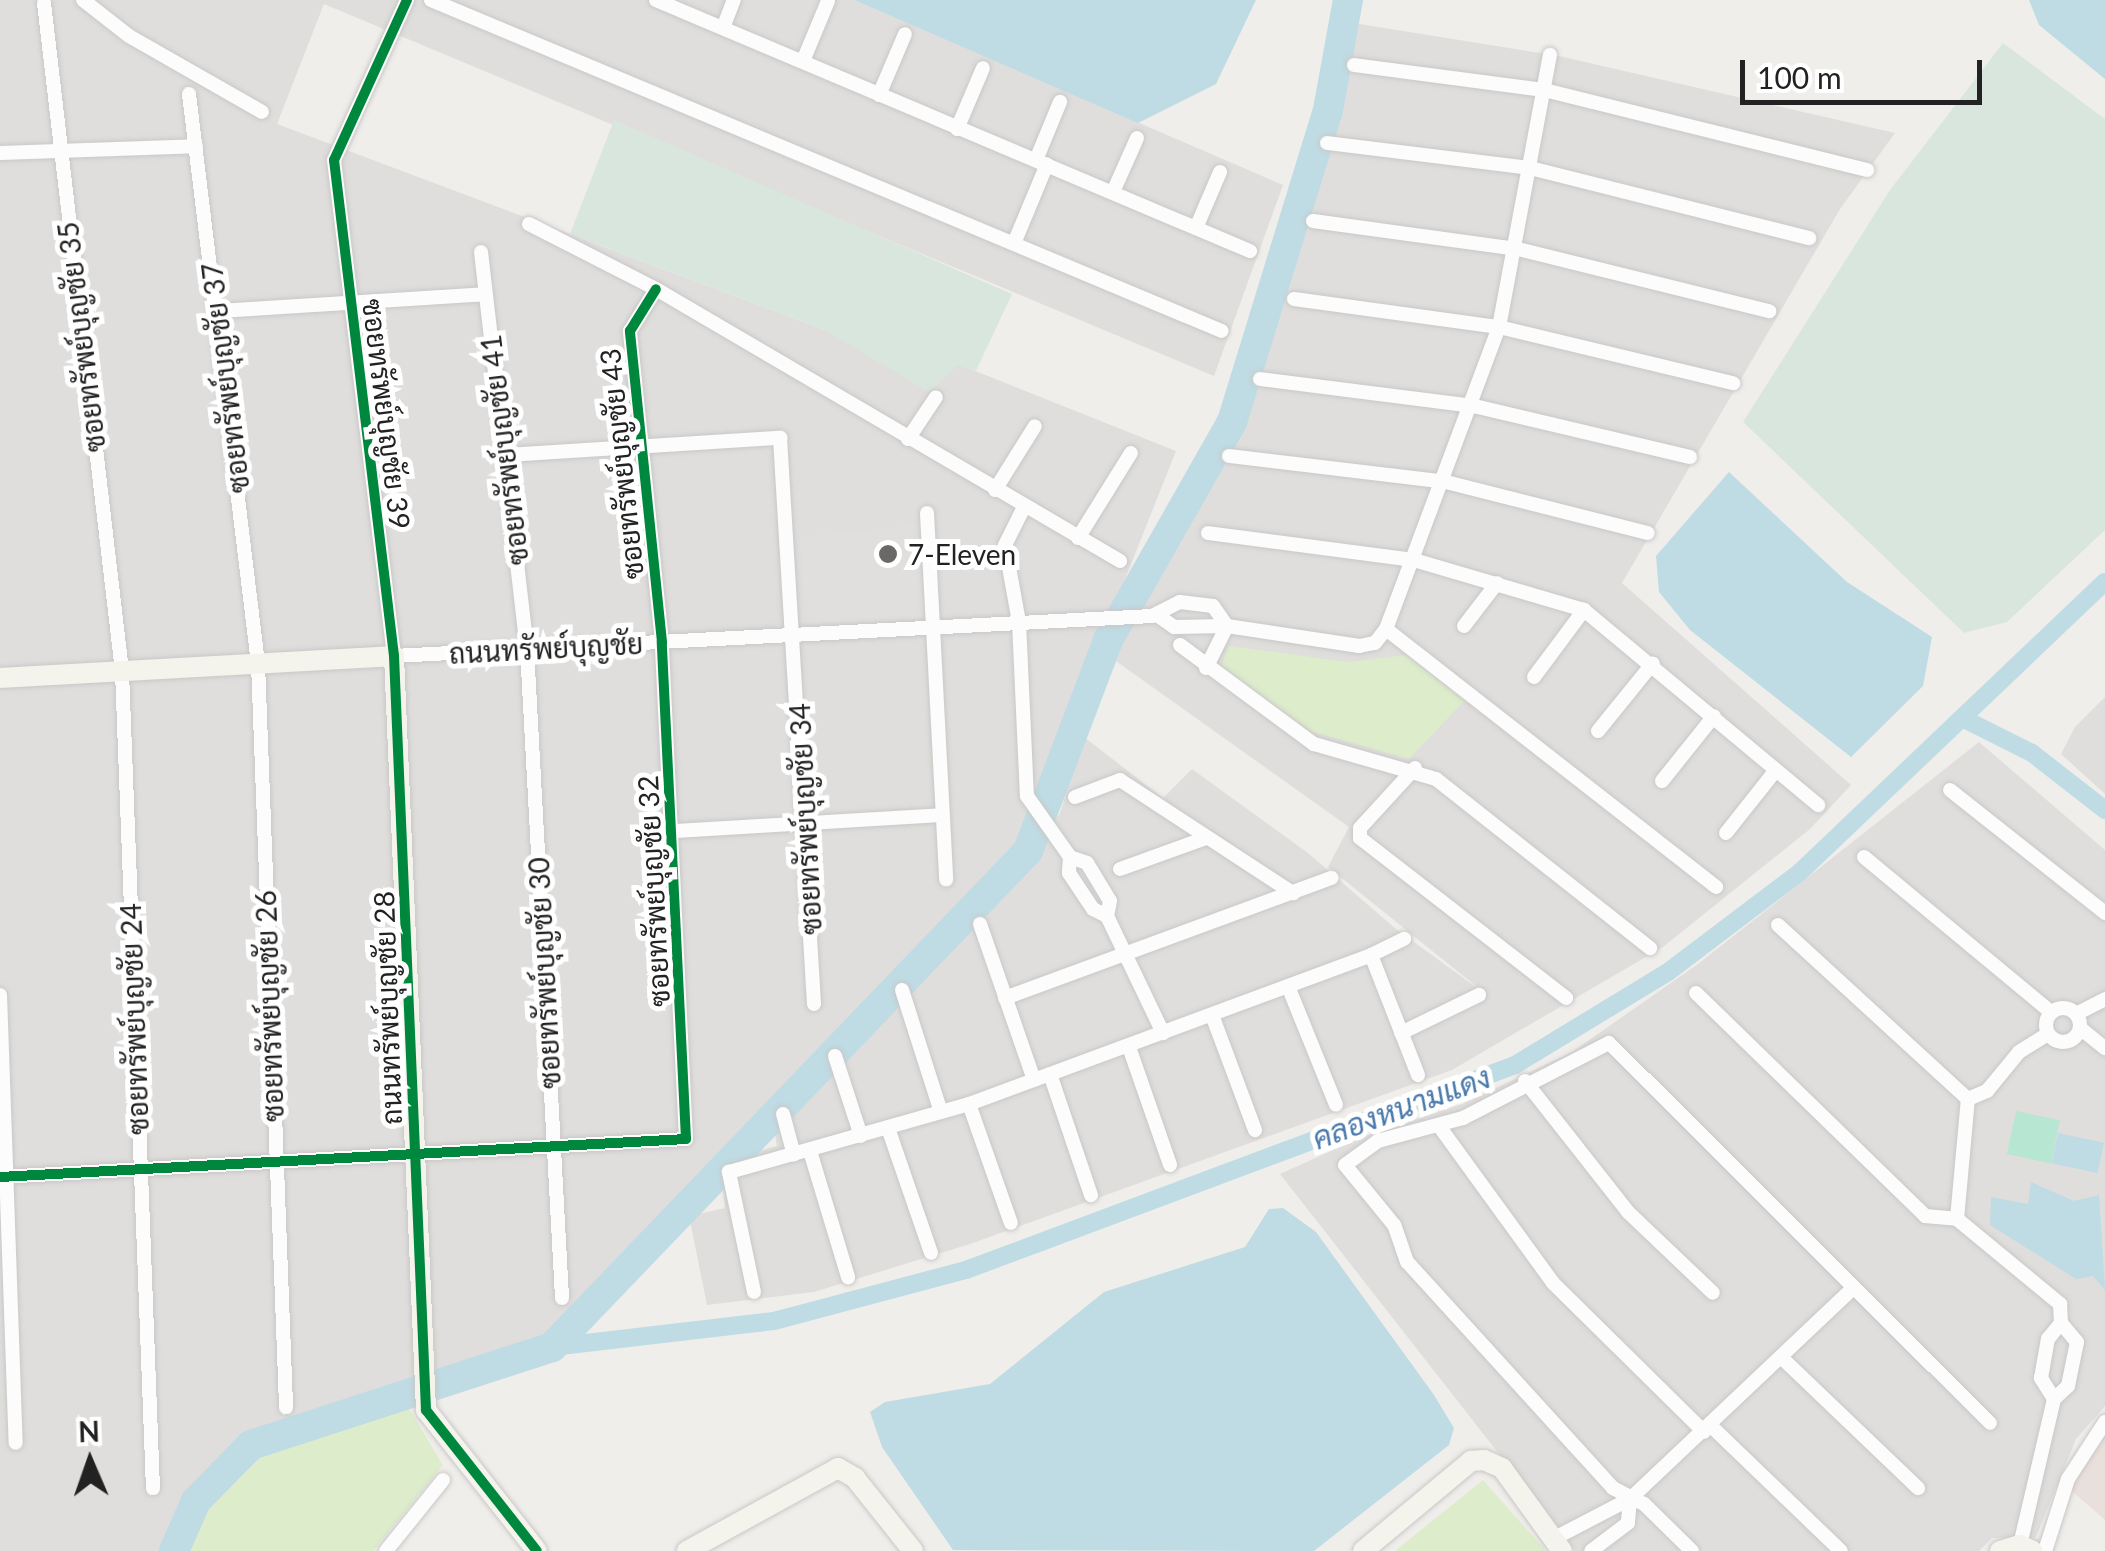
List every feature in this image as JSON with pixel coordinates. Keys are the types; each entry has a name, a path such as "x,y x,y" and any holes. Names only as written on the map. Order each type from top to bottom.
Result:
{"street":[{"path":"83,0 130,36 262,112"},
{"name":"ซอยทรัพย์บุญชัย 39","path":"394,656 335,178 339,145 407,0"},
{"path":"431,0 1015,241 1222,331"},
{"path":"656,0 1250,251"},
{"path":"723,28 734,0"},
{"path":"802,61 828,1"},
{"name":"ซอยทรัพย์บุญชัย 35","path":"44,3 58,151 122,671"},
{"path":"879,95 905,34"},
{"path":"1227,626 1204,602 1175,603 1154,616 1174,627 1227,626 1359,646 1375,643 1386,629 1446,482 1499,327 1518,249 1550,55"},
{"path":"1354,65 1544,90 1867,170"},
{"path":"957,129 983,68"},
{"name":"ซอยทรัพย์บุญชัย 37","path":"189,94 258,664"},
{"path":"1015,241 1060,102"},
{"path":"1112,192 1137,138"},
{"path":"1327,143 1530,168 1809,238"},
{"path":"0,153 196,146"},
{"path":"1196,228 1220,172"},
{"path":"1314,222 1518,249 1769,311"},
{"path":"530,224 656,290 1120,561"},
{"name":"ซอยทรัพย์บุญชัย 41","path":"481,252 528,649"},
{"name":"ซอยทรัพย์บุญชัย 43","path":"656,290 630,331 662,642"},
{"path":"218,311 485,294"},
{"path":"1294,300 1499,327 1734,383"},
{"path":"1260,379 1474,406 1690,458"},
{"path":"908,439 936,397"},
{"path":"995,490 1034,426"},
{"name":"ซอยทรัพย์บุญชัย 34","path":"640,447 780,438 795,634 814,1004"},
{"path":"506,455 640,447"},
{"path":"1078,538 1131,453"},
{"path":"1229,456 1446,482 1648,533"},
{"path":"1024,507 1004,545 1018,622 1027,796 1070,857 1088,863 1100,882 1110,900 1107,916 1163,1033"},
{"path":"926,513 936,626 946,880"},
{"path":"1208,533 1414,560 1584,610 1654,663 1818,805"},
{"path":"1464,626 1497,583"},
{"path":"1534,676 1584,610"},
{"name":"ถนนทรัพย์บุญชัย","path":"0,678 1154,616"},
{"path":"1206,668 1227,626"},
{"path":"1386,629 1716,886"},
{"name":"ซอยทรัพย์บุญชัย 32","path":"552,1147 686,1139 662,642"},
{"path":"1180,645 1206,668 1314,744 1415,768 1650,948"},
{"name":"ซอยทรัพย์บุญชัย 30","path":"528,649 562,1298"},
{"name":"ถนนทรัพย์บุญชัย 28","path":"394,656 426,1410 537,1551"},
{"path":"1598,732 1654,663"},
{"name":"ซอยทรัพย์บุญชัย 26","path":"258,664 286,1408"},
{"name":"ซอยทรัพย์บุญชัย 24","path":"122,671 153,1488"},
{"path":"1662,782 1714,716"},
{"path":"1415,768 1360,828 1360,838 1566,998"},
{"path":"1726,833 1776,770"},
{"path":"1076,797 1120,780 1293,893"},
{"path":"1950,790 2105,913"},
{"path":"674,831 942,815"},
{"path":"1120,869 1206,838"},
{"path":"1864,857 2052,1012"},
{"path":"1005,998 1332,878"},
{"path":"980,924 1034,1080"},
{"path":"1778,925 1968,1099"},
{"path":"754,1292 730,1172 969,1104 1371,955 1404,939"},
{"path":"1371,955 1418,1075"},
{"path":"1288,986 1336,1105"},
{"path":"902,990 941,1112"},
{"path":"1696,993 1926,1216 1957,1219 2060,1304 2061,1324 2077,1342 2068,1386 2054,1399 2018,1549"},
{"path":"0,995 16,1443"},
{"path":"1402,1034 1479,995"},
{"path":"2048,1034 2068,1041 2078,1021 2105,999"},
{"path":"2052,1012 2063,1008 2105,1048"},
{"path":"1968,1099 1987,1090 2020,1052 2048,1034 2052,1012"},
{"path":"1212,1015 1255,1130"},
{"path":"1692,1551 1644,1504 1630,1499 1407,1262 1394,1226 1344,1165 1378,1140 1439,1126 1609,1043 1990,1422"},
{"path":"1128,1047 1170,1165"},
{"path":"835,1056 861,1136"},
{"path":"1050,1074 1092,1196"},
{"path":"1525,1081 1628,1212 1713,1293"},
{"path":"1957,1219 1968,1099"},
{"path":"969,1104 1011,1223"},
{"path":"784,1114 794,1155"},
{"path":"1439,1126 1553,1283 1841,1551"},
{"path":"888,1128 930,1252"},
{"path":"4,1177 552,1147"},
{"path":"810,1151 848,1277"},
{"path":"1362,1551 1471,1460 1502,1468 1558,1545 1630,1499 1783,1359 1854,1287"},
{"path":"2054,1399 2040,1378 2048,1339 2061,1324"},
{"path":"1783,1359 1918,1488"},
{"path":"2045,1551 2068,1480 2105,1422"},
{"path":"687,1551 838,1468 856,1478 912,1551"},
{"path":"386,1551 444,1480"},
{"path":"1590,1551 1628,1523 1630,1499"}],"shaded area":[{"path":"0,0 854,0 1283,185 1214,376 324,4 277,124 825,330 958,364 1176,451 1016,854 790,1086 1034,853 1060,813 1084,737 1163,798 1192,769 1308,853 1396,929 1487,995 1328,867 1349,827 1113,659 1237,414 1312,177 1347,22 1559,56 1895,133 1840,209 1622,583 1851,785 1810,829 1663,947 1452,1070 970,1244 814,1292 707,1305 689,1216 725,1208 720,1162 777,1146 770,1105 535,1364 296,1424 213,1471 169,1551 0,1551"},
{"path":"2003,43 2105,119 2105,530 2007,622 1964,633 1743,422 1890,190"},
{"path":"614,120 1012,294 976,371 957,365 929,392 825,330 570,234"},
{"path":"918,525 928,616 809,629 800,537"},
{"path":"2105,697 2105,794 2061,754 2075,727"},
{"path":"1979,742 2105,850 2105,1406 2076,1439 2036,1537 1992,1538 1979,1551 1575,1551 1280,1174 1362,1137 1462,1104 1572,1052 1698,964"},
{"path":"2105,1430 2105,1520 2066,1486"}],"green space":[{"path":"1229,646 1349,662 1406,655 1465,700 1409,759 1310,731 1221,666"},
{"path":"2016,1111 2060,1120 2051,1163 2007,1154"},
{"path":"408,1407 443,1465 373,1551 181,1551 203,1508 242,1463 297,1439"},
{"path":"1483,1480 1546,1551 1395,1551"}],"water":[{"path":"854,0 1256,0 1216,84 1138,123"},
{"path":"2029,0 2105,0 2105,79 2039,25"},
{"path":"1729,472 1847,582 1932,637 1923,686 1851,757 1690,630 1659,592 1656,556"},
{"path":"2058,1133 2104,1143 2098,1173 2052,1163"},
{"path":"2031,1182 2074,1201 2099,1195 2105,1290 2093,1276 2076,1279 1990,1225 1991,1197 2028,1204"},
{"path":"1283,1208 1316,1232 1434,1395 1454,1428 1449,1445 1314,1551 953,1550 882,1447 870,1412 885,1402 990,1384 1104,1292 1245,1247 1269,1209"}],"waterway":[{"path":"174,1551 196,1501 251,1445 552,1347 1028,851 1108,640 1232,422 1328,110 1348,0"},
{"name":"คลองหนามแดง","path":"552,1347 774,1321 966,1270 1515,1065 1668,972 1799,873 2105,582"},
{"path":"1966,720 2032,753 2105,810"}],"cycle path":[{"path":"407,0 334,160 394,656 426,1410 537,1551"},
{"path":"0,1177 686,1139 662,642 630,331 656,289"}],"place":[{"name":"7-Eleven","path":"888,554"}]}
